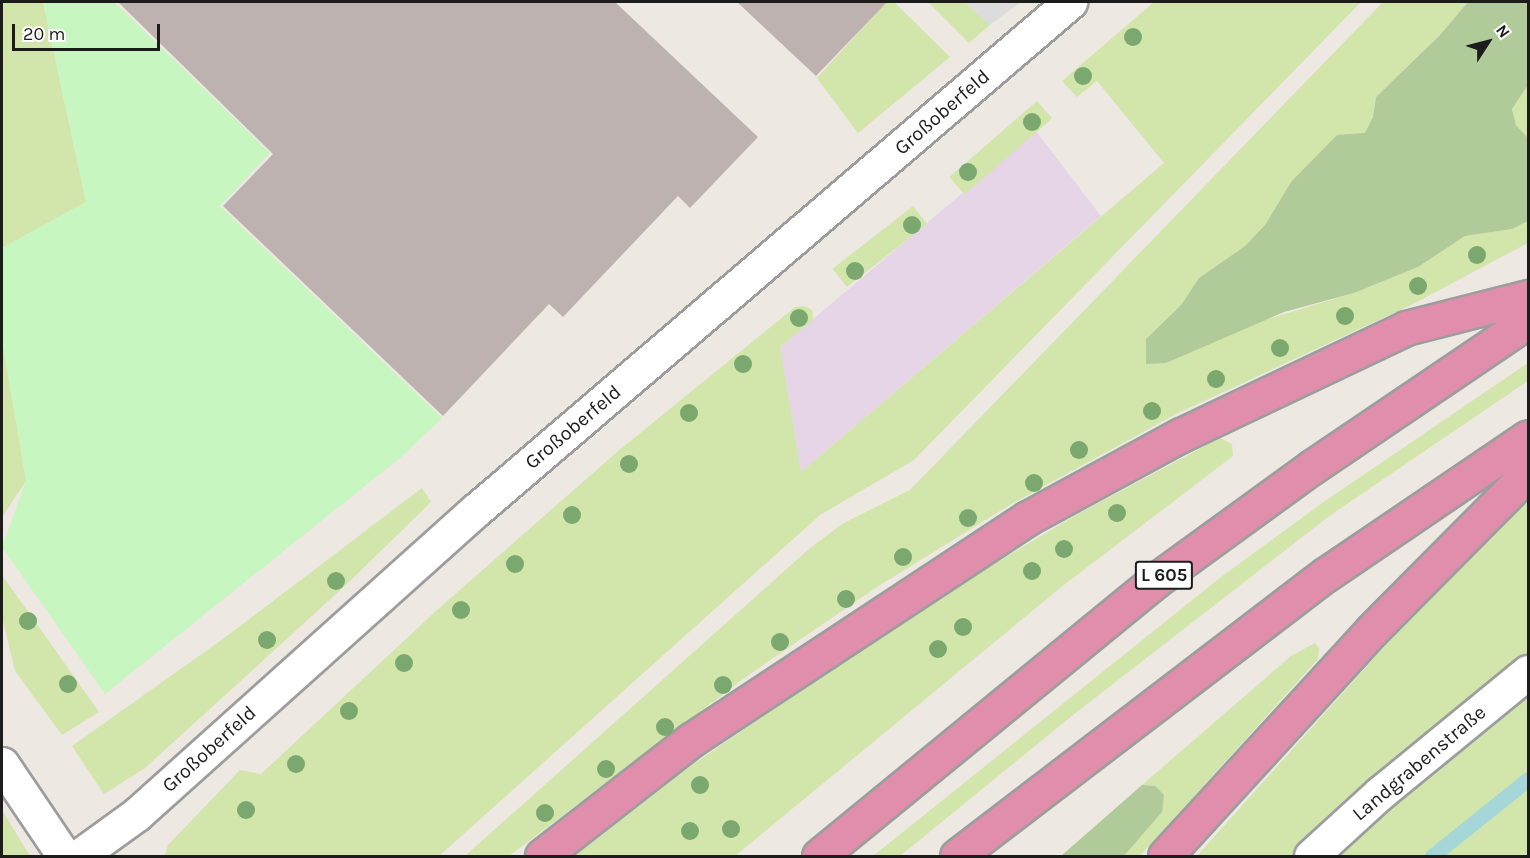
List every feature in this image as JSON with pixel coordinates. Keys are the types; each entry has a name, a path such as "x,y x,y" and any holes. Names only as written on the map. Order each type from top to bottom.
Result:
{"highway":[{"path":"542,856 691,740 1028,518 1181,435 1406,328 1528,297"},
{"name":"L 605","path":"819,856 1155,581 1312,467 1528,321"},
{"path":"957,856 1315,581 1528,437"},
{"path":"1165,856 1372,630 1528,473"}],"street":[{"name":"Großoberfeld","path":"80,856 137,813 476,510 1070,2"},
{"name":"Landgrabenstraße","path":"1311,856 1380,793 1528,672"},
{"path":"2,764 64,856"}],"shaded area":[{"path":"965,2 1021,2 990,25"},
{"path":"1036,131 1101,216 801,472 780,347"}],"green space":[{"path":"2,2 43,2 86,202 2,248"},
{"path":"43,2 114,2 270,153 220,206 442,418 401,457 105,694 2,547 26,481 2,341 2,248 86,202"},
{"path":"870,2 894,2 950,57 858,133 817,78 878,11"},
{"path":"928,2 965,2 990,25 969,43"},
{"path":"1154,2 1361,2 914,460 820,515 439,856 165,856 168,845 240,770 261,774 436,611 617,452 795,307 804,306 812,310 813,320 780,347 801,472 1164,163 1097,81 1077,97 1062,81"},
{"path":"1383,2 1468,2 1439,36 1376,97 1373,117 1365,133 1291,182 1265,225 1245,246 1199,278 1181,305 1146,339 1146,350 1166,363 1258,322 1354,293 1418,267 1465,236 1512,229 1528,221 1528,243 1413,304 1176,414 1008,506 877,587 750,674 509,856 465,856 809,549 842,524 910,490"},
{"path":"1468,2 1528,2 1528,85 1512,109 1516,125 1528,138 1528,221 1512,229 1465,236 1418,267 1354,293 1284,312 1166,363 1146,364 1146,339 1181,305 1199,278 1245,246 1265,225 1291,182 1337,135 1365,133 1373,117 1376,97 1439,36"},
{"path":"1528,85 1528,138 1516,125 1512,109"},
{"path":"1037,101 1052,118 965,194 949,177"},
{"path":"913,206 927,224 847,287 833,269"},
{"path":"2,331 26,481 2,517"},
{"path":"1528,363 1528,381 1332,514 1073,715 900,856 873,856 1221,577 1325,501"},
{"path":"1220,438 1232,444 1233,456 1060,588 735,856 575,856 689,767 926,605 1076,515"},
{"path":"422,488 431,502 347,584 145,768 104,794 72,746 227,636"},
{"path":"1528,499 1528,656 1452,711 1293,856 1197,856 1451,572"},
{"path":"2,575 99,712 62,735 15,671 2,617"},
{"path":"1315,643 1319,649 1318,659 1140,856 1124,856 1162,812 1155,786 1142,785 1291,656"},
{"path":"1528,682 1528,856 1329,856"},
{"path":"1142,785 1155,786 1164,795 1162,812 1124,856 1061,856"},
{"path":"2,810 5,815 30,856 2,856"}],"building":[{"path":"118,2 615,2 758,137 690,208 678,196 563,317 549,304 443,416 223,206 273,154"},
{"path":"737,2 887,2 816,76"}],"waterway":[{"path":"1432,856 1528,779"}]}
